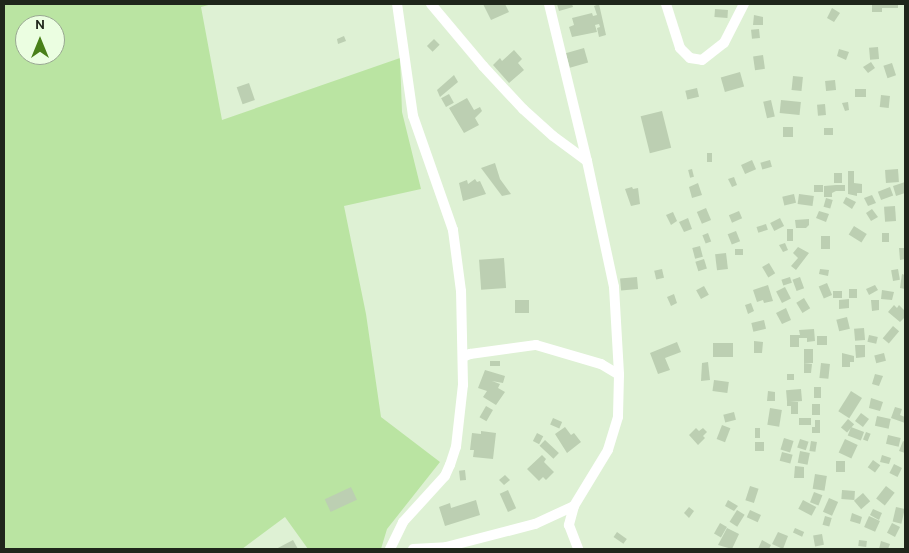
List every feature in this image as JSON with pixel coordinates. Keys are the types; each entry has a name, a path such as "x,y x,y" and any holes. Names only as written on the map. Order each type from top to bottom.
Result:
{"street":[{"path":"390,549 403,522 445,476 450,465 460,425 463,357 461,291 453,230 413,116 397,4"},
{"path":"430,4 523,109 553,136 587,160"},
{"path":"549,4 587,160 614,287 619,375 618,416 608,450 574,506 569,525 578,549"},
{"path":"666,4 680,48 690,58 702,60 724,43 744,4"},
{"path":"463,357 477,352 536,345 601,364 619,375"},
{"path":"413,549 446,547 506,532 535,524 574,506"}],"green space":[{"path":"4,4 212,4 201,7 222,120 400,58 402,112 421,189 344,206 366,314 381,417 440,462 387,529 381,549 308,549 285,517 242,549 4,549"}],"building":[{"path":"483,4 505,4 509,12 491,20"},
{"path":"557,4 572,4 573,7 559,11"},
{"path":"599,4 606,35 599,37 597,28 600,27 599,24 595,25 597,32 572,37 569,27 574,25 572,18 592,13 593,16 597,15 594,6"},
{"path":"872,4 898,4 898,8 882,8 882,12 872,12"},
{"path":"832,8 840,13 834,22 827,18"},
{"path":"715,9 728,10 727,18 714,17"},
{"path":"754,15 763,17 763,25 753,25"},
{"path":"759,29 760,38 752,39 751,30"},
{"path":"344,36 346,41 338,44 337,39"},
{"path":"434,39 440,45 433,52 427,46"},
{"path":"878,47 879,59 870,60 869,48"},
{"path":"584,48 588,62 570,68 566,53"},
{"path":"839,49 849,52 846,60 837,56"},
{"path":"514,50 522,59 518,63 524,70 509,83 493,65 500,58 502,61"},
{"path":"763,55 765,69 755,70 753,56"},
{"path":"871,62 875,68 868,73 863,67"},
{"path":"892,63 896,75 887,78 883,66"},
{"path":"740,72 744,86 725,92 721,78"},
{"path":"454,75 458,82 440,97 437,90"},
{"path":"793,76 803,77 801,91 792,90"},
{"path":"835,80 836,90 826,91 825,81"},
{"path":"249,83 255,100 243,104 237,87"},
{"path":"697,88 699,97 687,99 685,91"},
{"path":"855,89 866,89 866,97 855,97"},
{"path":"449,94 454,103 446,107 441,98"},
{"path":"881,95 890,96 889,108 880,107"},
{"path":"467,98 474,110 480,107 482,111 475,118 479,125 464,133 449,108"},
{"path":"771,100 775,117 767,118 763,102"},
{"path":"781,100 801,102 800,115 780,113"},
{"path":"848,102 849,110 845,111 842,103"},
{"path":"825,104 826,115 818,116 817,105"},
{"path":"662,111 671,148 650,153 641,116"},
{"path":"783,127 793,127 793,137 783,137"},
{"path":"824,128 833,128 833,135 824,135"},
{"path":"707,153 712,153 712,162 707,162"},
{"path":"752,160 756,169 745,174 741,165"},
{"path":"770,160 772,167 762,169 760,163"},
{"path":"495,163 500,179 511,194 502,196 481,168"},
{"path":"692,169 694,177 690,178 688,170"},
{"path":"898,169 899,182 886,183 885,170"},
{"path":"848,171 854,171 854,183 862,184 862,193 857,193 857,196 848,194"},
{"path":"834,173 842,173 842,183 834,183"},
{"path":"734,177 737,185 732,187 728,179"},
{"path":"475,179 477,182 480,181 486,194 463,201 459,183 467,180 468,184"},
{"path":"905,182 905,193 896,196 893,186"},
{"path":"698,183 702,195 692,198 689,187"},
{"path":"814,185 823,185 823,192 814,192"},
{"path":"845,185 845,191 836,191 832,193 832,197 824,197 824,186"},
{"path":"632,187 633,189 638,188 640,204 631,206 625,189"},
{"path":"890,187 893,195 881,200 878,192"},
{"path":"794,194 796,203 784,205 782,197"},
{"path":"799,194 814,196 812,206 798,204"},
{"path":"872,195 876,203 868,206 864,198"},
{"path":"846,197 856,202 852,209 843,203"},
{"path":"826,198 833,200 830,209 824,207"},
{"path":"895,206 896,221 885,222 884,207"},
{"path":"706,208 711,220 702,224 697,212"},
{"path":"872,209 878,217 871,221 866,213"},
{"path":"739,211 742,218 732,223 729,215"},
{"path":"819,211 829,214 826,222 816,218"},
{"path":"673,212 677,221 671,225 666,215"},
{"path":"688,218 692,229 684,232 679,222"},
{"path":"780,218 784,226 774,231 770,223"},
{"path":"809,219 809,225 806,228 796,228 795,220"},
{"path":"766,224 768,230 758,233 756,227"},
{"path":"854,226 867,234 861,242 849,234"},
{"path":"787,229 793,229 793,241 787,241"},
{"path":"736,231 740,241 732,245 728,234"},
{"path":"708,233 711,241 706,244 702,235"},
{"path":"882,233 889,233 889,242 882,242"},
{"path":"821,236 830,236 830,249 821,249"},
{"path":"785,243 788,250 783,252 779,245"},
{"path":"700,246 703,257 695,259 692,248"},
{"path":"798,247 809,253 796,270 791,266 798,258 793,253"},
{"path":"899,248 905,248 905,259 900,260"},
{"path":"735,249 743,249 743,255 735,255"},
{"path":"726,253 728,269 717,270 715,254"},
{"path":"504,258 506,288 481,290 479,260"},
{"path":"704,259 707,269 698,271 695,262"},
{"path":"769,263 775,273 768,277 762,267"},
{"path":"662,269 664,278 656,280 654,271"},
{"path":"820,269 829,270 828,276 819,274"},
{"path":"898,269 900,280 893,281 891,270"},
{"path":"902,274 905,275 905,289 900,288"},
{"path":"637,277 638,289 621,290 620,278"},
{"path":"790,277 792,283 783,285 781,280"},
{"path":"800,277 804,288 797,291 792,280"},
{"path":"827,283 832,295 824,298 819,287"},
{"path":"768,285 773,301 764,303 763,300 757,302 753,290"},
{"path":"875,285 878,290 869,295 866,289"},
{"path":"704,286 709,295 701,299 696,290"},
{"path":"785,287 791,299 782,303 776,292"},
{"path":"849,289 857,289 857,298 849,298"},
{"path":"882,290 894,292 892,300 881,299"},
{"path":"833,291 842,291 842,298 833,298"},
{"path":"674,294 677,303 671,306 667,297"},
{"path":"804,298 810,308 802,313 796,303"},
{"path":"849,299 849,308 839,309 839,300"},
{"path":"515,300 529,300 529,313 515,313"},
{"path":"871,300 879,300 879,310 872,311"},
{"path":"751,303 754,311 748,314 745,305"},
{"path":"894,305 897,308 899,305 905,311 905,317 900,322 888,312"},
{"path":"786,308 791,320 782,324 776,313"},
{"path":"847,317 850,329 839,331 836,320"},
{"path":"764,320 766,329 753,332 751,323"},
{"path":"893,326 899,331 889,343 883,338"},
{"path":"864,328 865,340 855,341 854,329"},
{"path":"814,329 815,341 807,342 807,338 799,338 799,347 790,347 790,335 800,335 799,330"},
{"path":"869,335 878,337 876,344 867,342"},
{"path":"817,336 827,336 827,345 817,345"},
{"path":"754,341 763,342 762,353 754,353"},
{"path":"677,342 681,352 665,358 670,370 658,374 650,353"},
{"path":"713,343 733,343 733,357 713,357"},
{"path":"855,345 865,345 865,357 856,358"},
{"path":"804,349 813,349 813,363 804,363"},
{"path":"842,353 854,356 854,362 850,362 850,367 842,367"},
{"path":"884,353 886,361 876,363 874,355"},
{"path":"490,361 500,361 500,366 490,366"},
{"path":"708,362 710,380 701,381 702,363"},
{"path":"804,363 812,364 811,373 804,373"},
{"path":"821,363 830,364 828,379 819,378"},
{"path":"485,370 505,376 503,383 492,381 500,384 498,388 505,392 496,405 483,397 487,391 478,388"},
{"path":"787,374 794,374 794,380 787,380"},
{"path":"875,374 883,376 879,386 872,384"},
{"path":"714,380 729,382 727,393 712,391"},
{"path":"814,387 821,387 821,398 814,398"},
{"path":"801,389 802,401 787,402 786,390"},
{"path":"768,391 775,392 775,401 767,401"},
{"path":"851,391 862,398 849,418 838,411"},
{"path":"871,398 883,402 880,411 869,408"},
{"path":"787,402 798,402 798,414 791,414 791,406 787,406"},
{"path":"812,404 820,404 820,415 812,415"},
{"path":"486,406 493,410 486,421 480,417"},
{"path":"895,407 902,409 900,415 905,417 905,423 891,418"},
{"path":"770,408 782,410 779,427 767,425"},
{"path":"734,412 736,420 725,422 723,415"},
{"path":"861,413 869,419 863,427 855,421"},
{"path":"877,416 891,419 889,429 875,426"},
{"path":"553,418 562,422 559,428 550,424"},
{"path":"799,418 811,418 811,425 799,425"},
{"path":"848,419 854,424 847,433 841,427"},
{"path":"815,420 820,420 820,433 812,433 812,427 815,427"},
{"path":"722,425 730,428 725,442 717,439"},
{"path":"565,427 571,435 574,433 581,442 567,453 555,434"},
{"path":"851,427 864,432 861,440 848,435"},
{"path":"696,428 699,431 703,428 707,432 703,436 705,438 698,445 689,435"},
{"path":"755,428 760,428 760,438 755,438"},
{"path":"481,431 496,433 493,459 473,457 474,450 470,450 472,433 481,434"},
{"path":"866,432 871,434 868,441 863,439"},
{"path":"537,433 543,436 539,444 533,441"},
{"path":"888,435 901,438 899,447 886,444"},
{"path":"784,438 794,441 790,452 780,449"},
{"path":"800,439 809,442 806,450 797,448"},
{"path":"845,439 858,445 851,459 839,453"},
{"path":"545,440 559,453 553,459 540,446"},
{"path":"811,441 817,442 815,452 809,451"},
{"path":"903,441 905,442 905,453 899,451"},
{"path":"755,442 764,442 764,451 755,451"},
{"path":"800,451 810,453 808,465 798,463"},
{"path":"782,452 793,455 790,464 780,461"},
{"path":"542,455 546,459 544,462 554,472 546,480 543,477 539,481 527,469"},
{"path":"882,455 891,458 889,464 880,462"},
{"path":"873,460 880,465 875,473 868,467"},
{"path":"836,461 845,461 845,472 836,472"},
{"path":"894,464 902,468 897,477 889,473"},
{"path":"795,466 804,467 804,478 794,478"},
{"path":"465,470 466,480 460,481 459,471"},
{"path":"815,474 827,476 825,491 813,489"},
{"path":"505,475 510,480 504,485 499,480"},
{"path":"750,486 759,489 754,503 745,500"},
{"path":"886,486 895,493 885,505 876,499"},
{"path":"351,487 357,500 331,512 325,499"},
{"path":"508,490 516,508 508,512 500,494"},
{"path":"842,490 855,491 854,500 841,499"},
{"path":"814,492 822,495 818,505 810,502"},
{"path":"863,493 870,501 861,509 854,501"},
{"path":"829,498 838,502 832,516 823,512"},
{"path":"476,500 480,515 445,526 439,507 450,503 451,508"},
{"path":"728,500 738,506 734,511 725,506"},
{"path":"803,500 816,507 812,516 798,509"},
{"path":"689,507 694,511 689,518 684,513"},
{"path":"896,507 905,509 901,524 893,522"},
{"path":"873,509 882,513 879,520 870,515"},
{"path":"737,510 745,515 737,527 730,522"},
{"path":"750,510 761,515 758,522 747,517"},
{"path":"852,513 862,517 860,524 850,521"},
{"path":"825,516 832,518 829,527 823,525"},
{"path":"869,516 880,521 875,532 864,527"},
{"path":"720,523 727,527 721,537 714,533"},
{"path":"892,523 900,527 895,537 887,533"},
{"path":"727,528 739,534 732,549 718,545"},
{"path":"795,528 804,532 802,537 793,533"},
{"path":"617,532 627,539 623,544 614,537"},
{"path":"778,532 788,536 783,549 772,544"},
{"path":"822,534 824,545 815,546 813,536"},
{"path":"293,540 298,549 276,549"},
{"path":"762,540 771,545 769,549 758,549"},
{"path":"859,540 867,541 866,547 858,546"},
{"path":"881,541 890,544 888,549 879,549"}]}
